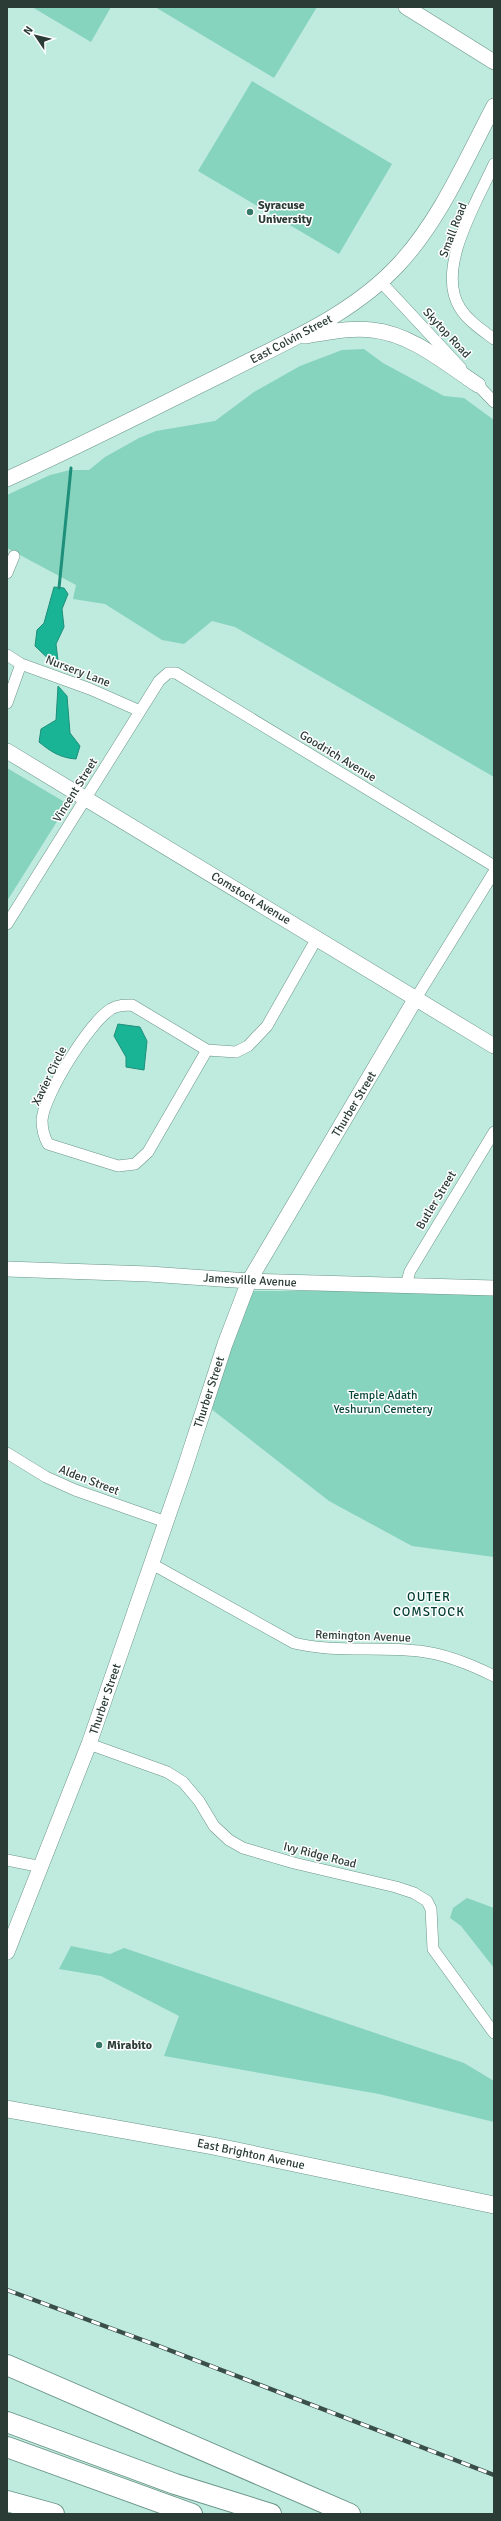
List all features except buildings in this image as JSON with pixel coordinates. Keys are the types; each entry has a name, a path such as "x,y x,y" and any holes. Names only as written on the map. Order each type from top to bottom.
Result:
{"highway":[{"path":"7,2365 350,2514"},
{"path":"7,2422 168,2481 271,2514"},
{"path":"7,2447 192,2514"},
{"path":"7,2501 54,2514"}],"main road":[{"name":"East Brighton Avenue","path":"7,2110 213,2146 494,2204"}],"street":[{"path":"406,7 494,62"},
{"name":"East Colvin Street","path":"7,479 80,446 294,338 338,314 380,282 400,263 428,227 494,106"},
{"name":"Small Road","path":"494,164 457,248 451,273 452,286 459,306 467,317 494,338"},
{"name":"Skytop Road","path":"380,282 494,402"},
{"path":"294,338 348,329 373,330 392,335 424,349 478,385"},
{"path":"7,573 14,556"},
{"name":"Nursery Lane","path":"7,655 21,664 90,689 140,711"},
{"path":"7,703 21,664"},
{"name":"Vincent Street","path":"7,924 159,681 168,673"},
{"name":"Goodrich Avenue","path":"168,673 176,673 494,866"},
{"name":"Comstock Avenue","path":"7,751 494,1046"},
{"name":"Thurber Street","path":"7,1952 42,1867 89,1744 152,1564 225,1344 249,1281 416,998 494,872"},
{"name":"Xavier Circle","path":"207,1050 148,1152 135,1164 118,1166 48,1144 43,1135 42,1120 54,1090 72,1054 91,1028 111,1009 123,1004 132,1005 207,1050 236,1052 248,1046 267,1026 317,938"},
{"name":"Butler Street","path":"406,1285 410,1271 494,1132"},
{"name":"Jamesville Avenue","path":"7,1269 148,1274 249,1281 494,1288"},
{"name":"Alden Street","path":"7,1453 46,1477 74,1490 166,1522"},
{"name":"Remington Avenue","path":"152,1564 294,1643 313,1648 418,1651 449,1657 494,1676"},
{"name":"Ivy Ridge Road","path":"89,1744 167,1772 183,1782 199,1801 214,1826 228,1840 243,1848 294,1863 396,1887 414,1893 427,1901 431,1909 433,1948 494,2033"},
{"path":"7,1860 42,1867"}],"green space":[{"path":"32,7 111,7 91,42"},
{"path":"155,7 317,7 274,78"},
{"path":"252,81 392,164 339,254 198,171"},
{"path":"364,349 383,363 444,396 464,398 494,420 494,777 235,627 212,621 184,644 162,640 105,604 73,599 76,585 7,548 7,495 50,475 70,470 89,470 105,457 139,438 156,431 215,421 254,392 300,366 342,350"},
{"path":"7,768 68,804 7,901"},
{"name":"Temple Adath Yeshurun Cemetery","path":"254,1291 412,1291 494,1294 494,1557 412,1546 329,1501 210,1408 239,1317"},
{"path":"467,1898 494,1908 494,1968 461,1926 450,1918 453,1908"},
{"path":"71,1946 110,1954 124,1948 464,2063 494,2081 494,2122 379,2094 164,2056 179,2016 101,1976 59,1969"}],"shaded area":[{"path":"54,587 64,588 68,594 62,609 64,627 56,644 59,669 35,646 37,630 44,623"},
{"path":"58,686 67,696 70,733 80,746 76,759 56,754 39,742 41,729 56,720"},
{"path":"118,1024 140,1027 147,1041 144,1070 126,1067 126,1057 114,1036"}],"waterway":[{"path":"59,588 71,468"}],"railway":[{"path":"7,2290 156,2345 494,2475"}],"place":[{"name":"Syracuse University","path":"250,212"},
{"name":"Mirabito","path":"99,2045"}],"district":[{"name":"OUTER COMSTOCK","path":"429,1604"}]}
